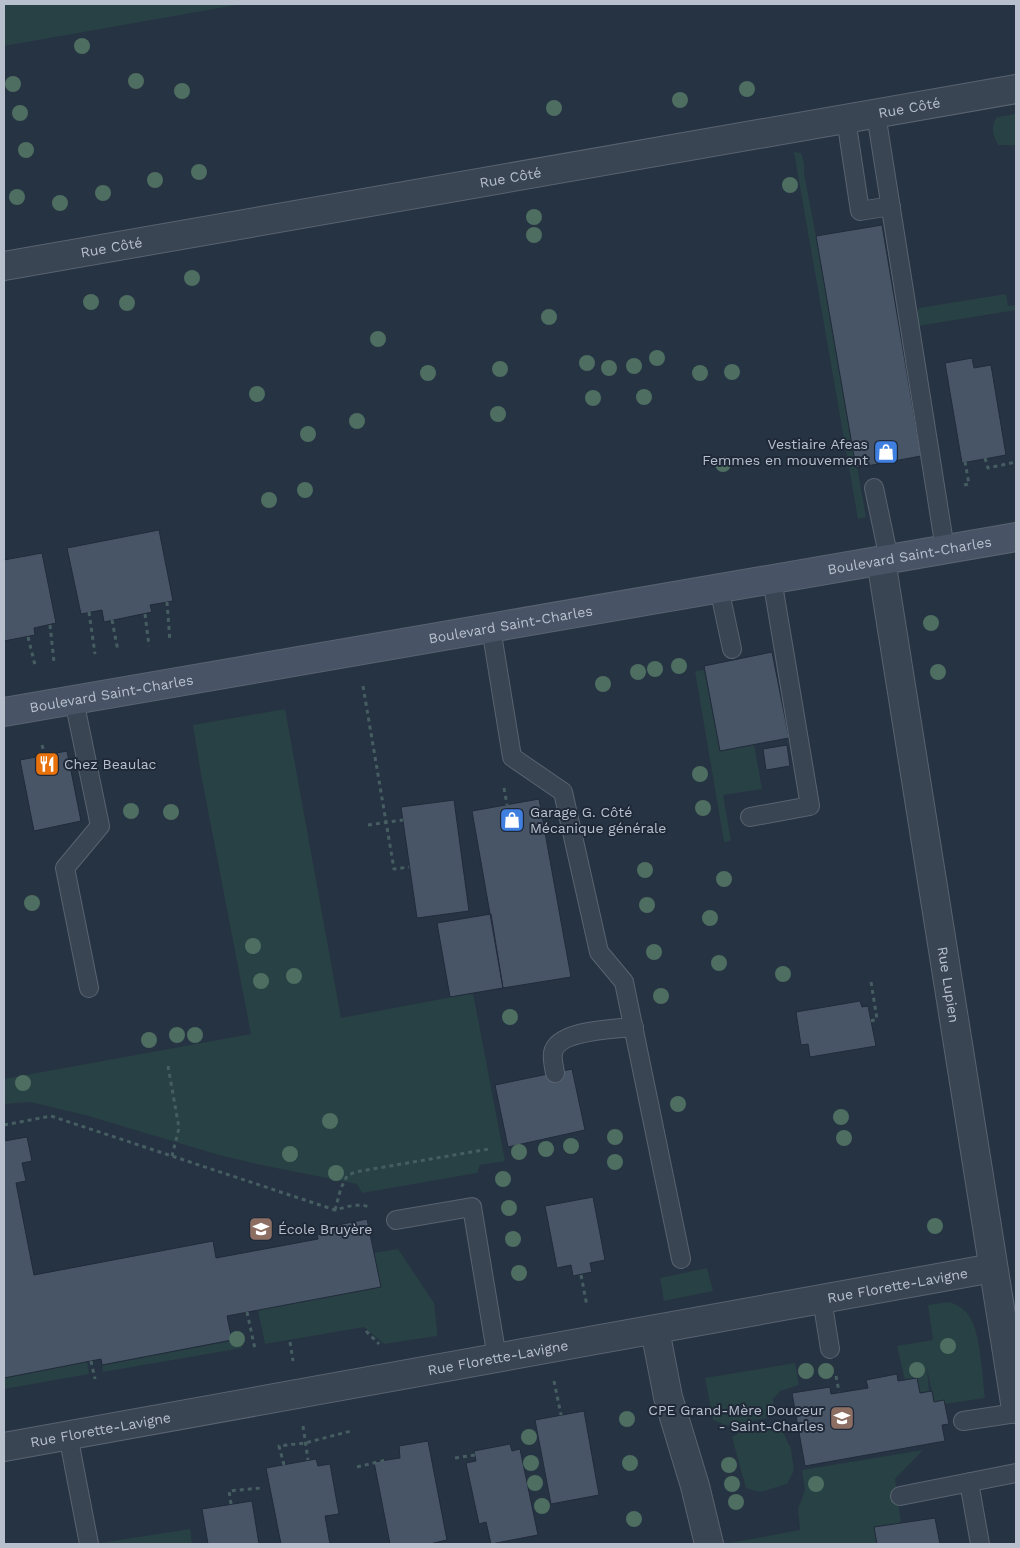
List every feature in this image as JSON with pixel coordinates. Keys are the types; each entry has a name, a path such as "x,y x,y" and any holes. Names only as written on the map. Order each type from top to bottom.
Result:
{"street":[{"name":"Rue Côté","path":"4,266 1016,89"},
{"name":"Boulevard Saint-Charles","path":"4,712 1016,537"},
{"name":"Rue Lupien","path":"885,560 1016,1411"},
{"name":"Rue Florette-Lavigne","path":"4,1447 993,1268"},
{"path":"655,1330 668,1397 695,1486 709,1544"}],"lane":[{"path":"876,114 946,549"},
{"path":"846,119 860,211 891,206"},
{"path":"874,488 885,560"},
{"path":"750,817 810,806 795,754 772,579"},
{"path":"719,588 732,649"},
{"path":"490,628 512,757 563,792 599,952 624,982 681,1259"},
{"path":"74,700 100,826 65,868 89,988"},
{"path":"555,1073 553,1053 558,1042 568,1036 634,1027"},
{"path":"396,1220 472,1207 497,1358"},
{"path":"822,1299 830,1349"},
{"path":"963,1421 1016,1411"},
{"path":"68,1435 89,1544"},
{"path":"900,1496 1016,1473"},
{"path":"969,1482 980,1544"}],"path":[{"path":"986,458 988,468 1016,462"},
{"path":"166,602 170,642"},
{"path":"88,612 95,654"},
{"path":"145,614 150,646"},
{"path":"112,620 118,651"},
{"path":"50,625 54,662"},
{"path":"28,637 35,665"},
{"path":"363,686 394,869 409,867"},
{"path":"42,745 45,756"},
{"path":"368,826 402,820"},
{"path":"871,982 877,1019 871,1021"},
{"path":"168,1066 179,1128 172,1156"},
{"path":"4,1125 51,1116 334,1210 365,1204 396,1220"},
{"path":"334,1210 347,1176 355,1172 489,1149"},
{"path":"247,1312 255,1349"},
{"path":"91,1361 95,1379"},
{"path":"284,1465 279,1446 305,1443 350,1431"},
{"path":"455,1458 475,1455"},
{"path":"357,1467 386,1460"},
{"path":"231,1504 229,1491 261,1488"}],"green space":[{"path":"4,4 242,4 4,46"},
{"path":"1016,114 1016,145 998,145 993,131 997,117"},
{"path":"794,152 801,153 804,163 804,173 866,517 858,519"},
{"path":"1006,294 1008,306 1016,305 1016,310 918,326 917,314 919,308"},
{"path":"704,670 720,751 754,744 762,789 723,795 731,841 724,842 695,671"},
{"path":"285,709 341,1018 473,993 505,1161 480,1165 477,1173 362,1193 357,1184 219,1155 85,1115 30,1102 4,1104 4,1079 251,1034 193,725"},
{"path":"398,1249 434,1303 437,1336 384,1344 364,1327 265,1344 258,1310 380,1287 373,1253"},
{"path":"707,1268 713,1291 664,1301 660,1278"},
{"path":"950,1302 965,1311 973,1324 979,1344 985,1398 945,1404 944,1400 934,1402 927,1368 929,1391 920,1393 917,1378 905,1380 897,1346 933,1340 928,1305"},
{"path":"240,1331 242,1348 103,1372 102,1365 231,1341 231,1333"},
{"path":"87,1362 89,1374 4,1389 4,1378"},
{"path":"795,1363 799,1385 780,1391 773,1399 774,1409 767,1418 728,1426 713,1420 705,1378"},
{"path":"772,1425 782,1430 791,1449 794,1470 787,1484 760,1492 746,1488 732,1437 740,1432"},
{"path":"923,1450 895,1479 901,1523 874,1527 877,1544 730,1544 800,1530 798,1509 805,1490 802,1470"},
{"path":"190,1529 192,1544 100,1544 100,1543"}],"building":[{"path":"882,225 921,456 856,468 816,236"},
{"path":"972,358 974,368 991,365 1006,455 962,463 945,363"},
{"path":"159,530 173,601 150,605 152,612 104,622 102,610 81,614 67,548"},
{"path":"42,553 56,623 34,628 35,635 4,641 4,560"},
{"path":"772,652 789,738 720,751 704,666"},
{"path":"787,745 790,766 766,770 763,749"},
{"path":"67,751 81,821 34,831 20,760"},
{"path":"539,799 571,977 503,988 472,811"},
{"path":"454,800 469,911 417,918 401,807"},
{"path":"491,914 503,988 450,997 437,923"},
{"path":"860,1001 862,1007 868,1006 876,1046 810,1057 808,1044 801,1045 796,1012"},
{"path":"572,1069 585,1130 508,1147 495,1085"},
{"path":"27,1137 32,1161 22,1163 26,1181 16,1183 34,1275 213,1241 216,1258 318,1239 317,1235 329,1232 328,1227 367,1219 381,1287 227,1316 232,1340 102,1365 101,1359 4,1378 4,1141"},
{"path":"593,1197 605,1260 590,1263 592,1272 573,1276 571,1265 557,1268 545,1206"},
{"path":"897,1374 898,1381 917,1378 920,1393 932,1391 934,1402 944,1400 949,1424 942,1425 945,1441 805,1466 792,1393 830,1387 831,1394 868,1388 866,1380"},
{"path":"584,1411 599,1495 551,1504 535,1420"},
{"path":"428,1441 447,1540 433,1544 390,1544 374,1462 400,1458 399,1446"},
{"path":"510,1444 512,1451 520,1449 538,1535 491,1544 486,1522 479,1524 466,1463 476,1461 474,1451"},
{"path":"316,1459 318,1466 330,1464 339,1514 325,1516 330,1544 281,1544 266,1468"},
{"path":"252,1501 259,1544 208,1544 202,1509"},
{"path":"935,1518 940,1544 877,1544 874,1527"}],"place":[{"name":"Vestiaire Afeas Femmes en mouvement","path":"886,452"},
{"name":"Chez Beaulac","path":"47,764"},
{"name":"Garage G. Côté Mécanique générale","path":"512,820"},
{"name":"École Bruyère","path":"261,1229"},
{"name":"CPE Grand-Mère Douceur - Saint-Charles","path":"842,1418"}]}
